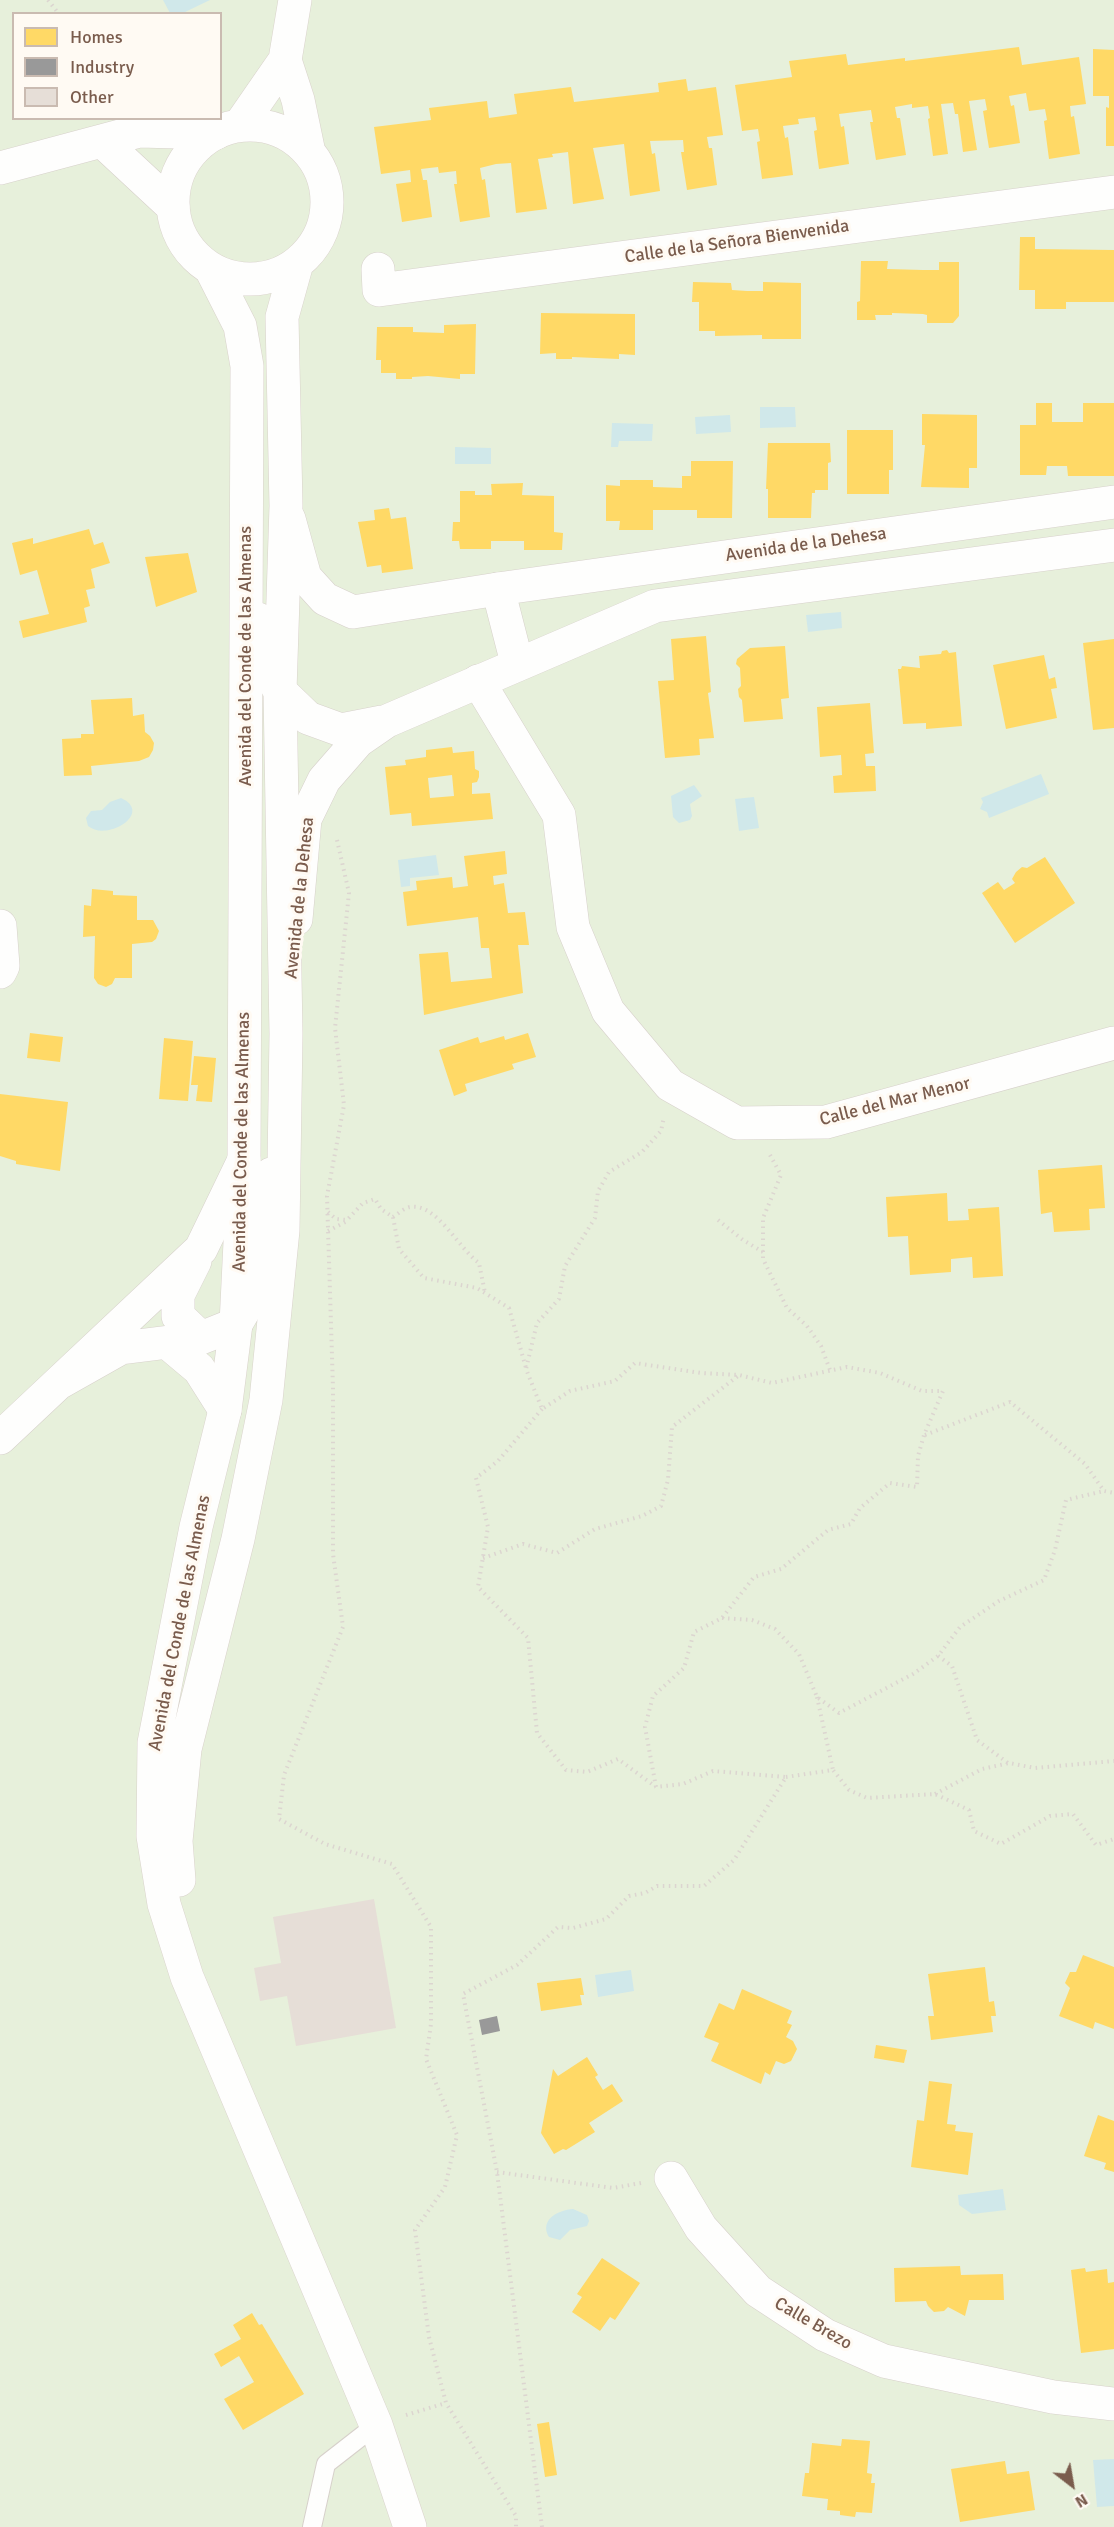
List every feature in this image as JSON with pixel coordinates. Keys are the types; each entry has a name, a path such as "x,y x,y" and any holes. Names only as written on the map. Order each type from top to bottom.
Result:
{"street":[{"path":"285,60 228,129 197,146 183,164 175,184 173,207 184,243 196,258 211,269 232,277 255,279 277,274 297,263 315,244 326,221 328,195 322,170 308,148 298,100 285,60 296,0"},
{"path":"0,168 139,131 228,129 264,125 288,134 308,148"},
{"path":"102,141 173,207"},
{"name":"Calle de la Señora Bienvenida","path":"378,269 380,290 1114,192"},
{"name":"Avenida del Conde de las Almenas","path":"187,1977 176,1841 185,1749 238,1539 266,1400 283,1230 286,1034 280,691 286,506 282,317 297,263"},
{"path":"211,269 240,326 247,366 248,424"},
{"name":"Avenida del Conde de las Almenas","path":"248,424 258,532 258,656 280,691"},
{"name":"Avenida del Conde de las Almenas","path":"187,1977 164,1904 153,1836 154,1743 196,1527 225,1410 237,1324 244,1160 245,594 248,424"},
{"name":"Avenida de la Dehesa","path":"286,506 305,577 325,599 353,612 498,588 1114,502"},
{"name":"Avenida de la Dehesa","path":"286,1034 304,819 324,780 358,741 387,721 517,663 655,606 1114,545"},
{"path":"498,588 517,663"},
{"name":"Calle del Mar Menor","path":"478,681 559,815 573,927 608,1011 670,1085 737,1123 825,1122 1114,1043"},
{"name":"Avenida de la Dehesa","path":"280,691 308,718 341,730 387,721"},
{"path":"0,926 3,966 0,972"},
{"path":"59,1383 121,1348 201,1338 237,1324 260,1283 286,1034"},
{"path":"201,1338 178,1316 178,1295 244,1160"},
{"path":"0,1438 201,1249"},
{"path":"168,1343 199,1368 225,1410"},
{"path":"187,1977 376,2425 410,2527"},
{"name":"Calle Brezo","path":"671,2178 701,2228 758,2291 825,2335 884,2361 1053,2397 1114,2404"}],"lane":[{"path":"312,2527 326,2464 376,2425"}],"path":[{"path":"48,0 57,12"},
{"path":"336,836 349,893 335,1028 344,1105 327,1196 333,1388 333,1554 343,1627 284,1775 279,1819 325,1844 392,1864 431,1927 431,2024 426,2059 456,2135 445,2187 415,2230 429,2337 446,2403 516,2517 516,2527"},
{"path":"526,1369 537,1323 559,1299 565,1266 595,1218 598,1191 609,1172 642,1152 661,1131 670,1085"},
{"path":"759,1123 781,1175 763,1218 763,1259 787,1308 807,1326 821,1346 830,1370"},
{"path":"328,1231 347,1221 363,1203 375,1199 381,1209 393,1217 399,1249 424,1278 477,1288 509,1308 526,1369 542,1409"},
{"path":"393,1217 407,1208 422,1207 432,1214 468,1255 479,1263 486,1294"},
{"path":"328,1212 336,1219 347,1221"},
{"path":"718,1220 743,1240 764,1251"},
{"path":"656,1787 645,1727 653,1696 684,1668 694,1632 722,1618 754,1577 781,1569 828,1530 851,1524 860,1508 890,1483 917,1487 918,1456 924,1435 943,1391 922,1391 880,1373 847,1367 772,1383 739,1375 635,1363 615,1381 570,1391 542,1409 498,1461 476,1478 488,1527 478,1587 528,1638 537,1732 566,1770 587,1772 618,1759 656,1787 683,1784 712,1771 786,1777 833,1770"},
{"path":"483,1558 523,1544 557,1553 595,1529 642,1516 661,1506 668,1480 672,1427 739,1375"},
{"path":"924,1435 1010,1402 1085,1464 1104,1491"},
{"path":"817,1697 839,1713 913,1674 938,1656 960,1627 999,1601 1044,1580 1055,1550 1066,1500 1104,1491 1114,1493"},
{"path":"722,1618 752,1620 775,1629 799,1654 817,1697 833,1770 849,1790 867,1798 935,1794 982,1769 1009,1763 1035,1768 1114,1761"},
{"path":"938,1656 952,1665 978,1740 1009,1763"},
{"path":"542,2527 497,2172 463,1994 517,1965 558,1927 573,1928 606,1919 629,1896 645,1893 657,1886 704,1886 734,1860 786,1777"},
{"path":"935,1794 969,1810 974,1831 1001,1844 1050,1816 1073,1814 1096,1845 1114,1839"},
{"path":"497,2172 613,2188 671,2178"},
{"path":"376,2425 446,2403"}],"green space":[{"path":"0,0 1114,0 1114,2527 0,2527"}],"water":[{"path":"163,0 210,0 185,12 169,12"},
{"path":"760,407 795,407 796,427 760,428"},
{"path":"730,415 731,432 696,434 695,417"},
{"path":"612,423 653,424 652,441 619,441 618,447 611,447"},
{"path":"455,447 491,448 491,464 455,464"},
{"path":"841,612 842,628 808,632 806,615"},
{"path":"1041,774 1049,794 989,818 987,812 980,809 983,802 981,798"},
{"path":"694,785 702,796 690,804 692,816 690,820 679,823 673,817 671,796"},
{"path":"754,797 759,828 739,831 735,799"},
{"path":"121,798 130,804 132,811 130,818 124,824 106,830 96,830 88,826 86,818 91,811 102,810 110,802"},
{"path":"436,855 439,875 410,878 410,886 401,887 398,860"},
{"path":"631,1970 634,1991 598,1997 595,1975"},
{"path":"1003,2189 1006,2210 972,2214 959,2205 958,2195"},
{"path":"573,2209 587,2215 589,2221 587,2226 570,2230 560,2240 549,2237 546,2226 548,2221 562,2211"},
{"path":"1114,2459 1114,2506 1097,2507 1093,2460"}],"building: Homes":[{"path":"1019,47 1022,65 1079,57 1086,104 1070,106 1071,117 1074,116 1080,154 1049,159 1044,121 1047,120 1045,109 1029,111 1026,93 1009,96 1011,106 1014,105 1020,143 989,148 983,111 987,110 985,99 969,101 977,150 963,152 958,114 955,114 953,103 941,104 948,154 933,156 928,106 912,108 912,104 895,107 897,118 900,118 906,155 876,160 870,122 873,122 871,110 839,114 841,127 844,126 849,164 819,169 814,131 817,130 815,117 798,119 799,124 783,126 785,138 788,137 793,175 762,179 757,142 760,141 758,129 742,131 735,85 792,77 789,61 846,54 848,65 905,58 905,61"},
{"path":"1093,49 1114,50 1114,146 1106,146 1106,107 1109,108 1109,96 1093,96"},
{"path":"686,79 688,91 716,87 723,135 707,137 709,148 712,148 717,185 687,190 681,152 684,152 683,140 650,141 652,154 655,153 660,191 630,196 624,144 593,148 604,199 573,204 568,152 538,159 547,209 516,213 511,163 496,164 480,168 482,180 485,179 490,217 460,222 454,184 457,184 456,171 439,173 438,167 421,169 423,180 427,180 432,217 402,222 396,184 411,182 410,170 381,174 374,127 431,120 429,108 487,101 489,118 517,114 514,94 571,87 574,102 659,92 658,83"},
{"path":"1020,237 1035,237 1035,249 1114,250 1114,302 1066,302 1066,309 1035,309 1035,290 1019,290"},
{"path":"861,261 888,261 887,269 923,270 939,270 939,262 959,262 959,316 953,323 927,323 927,315 892,313 892,315 875,315 876,320 857,320"},
{"path":"693,282 731,283 732,290 747,291 763,291 763,282 801,283 801,339 762,339 762,335 715,336 715,331 699,331 699,302 692,302"},
{"path":"541,313 635,314 635,355 619,354 619,359 572,357 572,359 556,359 556,353 540,354"},
{"path":"476,324 475,374 460,374 460,379 428,376 396,379 396,373 381,373 381,360 376,360 377,327 413,327 413,332 444,333 444,325"},
{"path":"1036,403 1052,403 1052,422 1083,422 1083,403 1114,403 1114,476 1068,476 1067,466 1047,466 1046,475 1020,475 1020,425 1036,425"},
{"path":"922,414 977,415 977,468 969,468 969,488 921,487 925,445 922,445"},
{"path":"847,430 893,430 893,470 889,470 889,494 847,494"},
{"path":"768,443 830,443 831,462 828,463 828,490 815,490 815,493 812,493 811,518 768,518 768,489 766,489"},
{"path":"691,461 733,461 732,518 697,518 697,510 653,510 653,530 619,530 620,521 606,521 606,485 620,486 620,480 653,480 653,487 682,488 682,476 691,476"},
{"path":"523,483 522,495 554,496 554,532 563,533 562,550 524,550 524,541 491,541 491,549 460,549 459,541 452,541 453,522 460,522 460,491 475,491 475,495 492,495 491,484"},
{"path":"389,508 391,519 406,517 413,569 382,573 381,565 367,567 358,522 375,520 374,510"},
{"path":"89,529 94,545 103,542 110,563 91,569 95,588 86,590 90,606 84,608 87,622 23,638 19,621 49,614 37,570 20,575 12,543 33,538 33,544"},
{"path":"188,553 197,592 156,607 145,557"},
{"path":"706,636 711,692 708,693 714,738 699,739 700,755 665,758 658,681 674,680 671,639"},
{"path":"1114,639 1114,728 1093,730 1083,643"},
{"path":"785,646 789,698 781,699 783,719 744,722 742,700 738,689 741,686 737,659 750,648"},
{"path":"947,650 949,653 956,652 962,726 926,729 926,723 903,724 898,669 902,666 920,668 919,656 941,654 942,651"},
{"path":"1044,655 1049,679 1055,677 1057,688 1051,689 1057,718 1006,729 993,665"},
{"path":"132,698 133,716 144,714 145,732 154,743 149,757 139,761 91,766 92,775 64,776 62,739 81,738 81,734 94,734 91,700"},
{"path":"870,703 874,753 865,754 866,766 875,766 876,791 834,793 833,776 842,775 841,755 820,757 817,707"},
{"path":"452,747 453,753 474,751 475,769 479,771 479,777 477,782 472,783 472,794 490,793 493,819 412,826 411,813 390,815 385,767 406,765 405,760 426,757 426,750","holes":["452,775 454,796 430,798 428,778"]},
{"path":"505,851 507,874 493,876 494,885 504,883 508,913 525,912 529,945 518,945 523,993 424,1015 419,954 448,952 451,982 492,978 489,948 481,948 478,917 407,926 403,892 417,890 416,881 452,877 453,888 468,886 464,856"},
{"path":"1045,857 1075,903 1015,943 982,893 998,882 1004,890 1015,883 1012,879 1022,867 1027,868"},
{"path":"92,889 113,891 113,895 137,896 137,920 153,920 159,931 152,942 132,944 132,978 115,978 112,984 106,987 98,984 94,978 95,936 83,937 84,905 91,906"},
{"path":"30,1033 63,1037 60,1062 27,1058"},
{"path":"528,1033 536,1057 512,1064 514,1069 465,1084 467,1091 454,1096 439,1050 478,1037 480,1043 504,1036 505,1040"},
{"path":"164,1038 193,1041 188,1101 159,1099"},
{"path":"194,1056 216,1058 212,1102 196,1101 198,1085 191,1085"},
{"path":"0,1094 68,1102 60,1171 16,1164 16,1161 0,1156"},
{"path":"1102,1165 1105,1208 1089,1209 1090,1230 1054,1232 1052,1212 1041,1214 1038,1170"},
{"path":"947,1193 948,1221 969,1220 968,1209 999,1207 1003,1276 973,1278 972,1257 951,1259 951,1272 910,1275 908,1236 888,1237 886,1197"},
{"path":"1083,1955 1114,1967 1114,2029 1095,2022 1093,2029 1059,2016 1070,1988 1065,1983 1070,1972 1076,1972"},
{"path":"985,1967 989,2002 994,2001 996,2016 991,2016 993,2032 931,2040 928,2016 934,2016 928,1974"},
{"path":"581,1978 584,1995 580,1995 582,2005 541,2011 537,1983"},
{"path":"742,1989 792,2011 787,2023 792,2025 786,2037 793,2041 797,2049 791,2061 784,2064 776,2061 770,2075 765,2072 761,2084 711,2061 719,2043 704,2037 719,2003 734,2010"},
{"path":"876,2045 907,2050 904,2063 874,2058"},
{"path":"587,2057 598,2075 595,2077 603,2090 612,2084 623,2101 589,2123 595,2132 566,2150 563,2149 554,2154 541,2133 553,2069 558,2076"},
{"path":"929,2081 952,2084 947,2124 956,2125 955,2131 973,2133 968,2175 911,2167 917,2120 924,2121"},
{"path":"1098,2115 1114,2121 1114,2172 1104,2169 1106,2163 1084,2156"},
{"path":"602,2258 640,2283 615,2320 610,2317 600,2331 572,2312 582,2297 577,2294"},
{"path":"960,2266 961,2275 1003,2274 1004,2300 969,2300 965,2316 948,2307 944,2311 934,2312 926,2301 895,2302 894,2268"},
{"path":"1085,2268 1086,2272 1107,2269 1108,2283 1114,2282 1114,2349 1081,2353 1071,2270"},
{"path":"252,2313 259,2325 262,2324 304,2394 243,2430 224,2399 254,2382 239,2356 221,2367 214,2354 241,2339 233,2325"},
{"path":"549,2422 557,2475 545,2477 537,2424"},
{"path":"842,2439 870,2441 867,2473 872,2474 871,2483 875,2483 872,2513 856,2512 855,2517 840,2515 840,2511 827,2510 828,2499 802,2496 805,2473 809,2473 812,2443 841,2446"},
{"path":"1005,2461 1007,2474 1029,2471 1035,2510 960,2522 951,2469"}],"building: Industry":[{"path":"497,2016 500,2031 482,2035 479,2020"}],"building: Other":[{"path":"374,1899 396,2028 296,2046 287,1996 260,2001 254,1968 281,1963 273,1917"}]}
